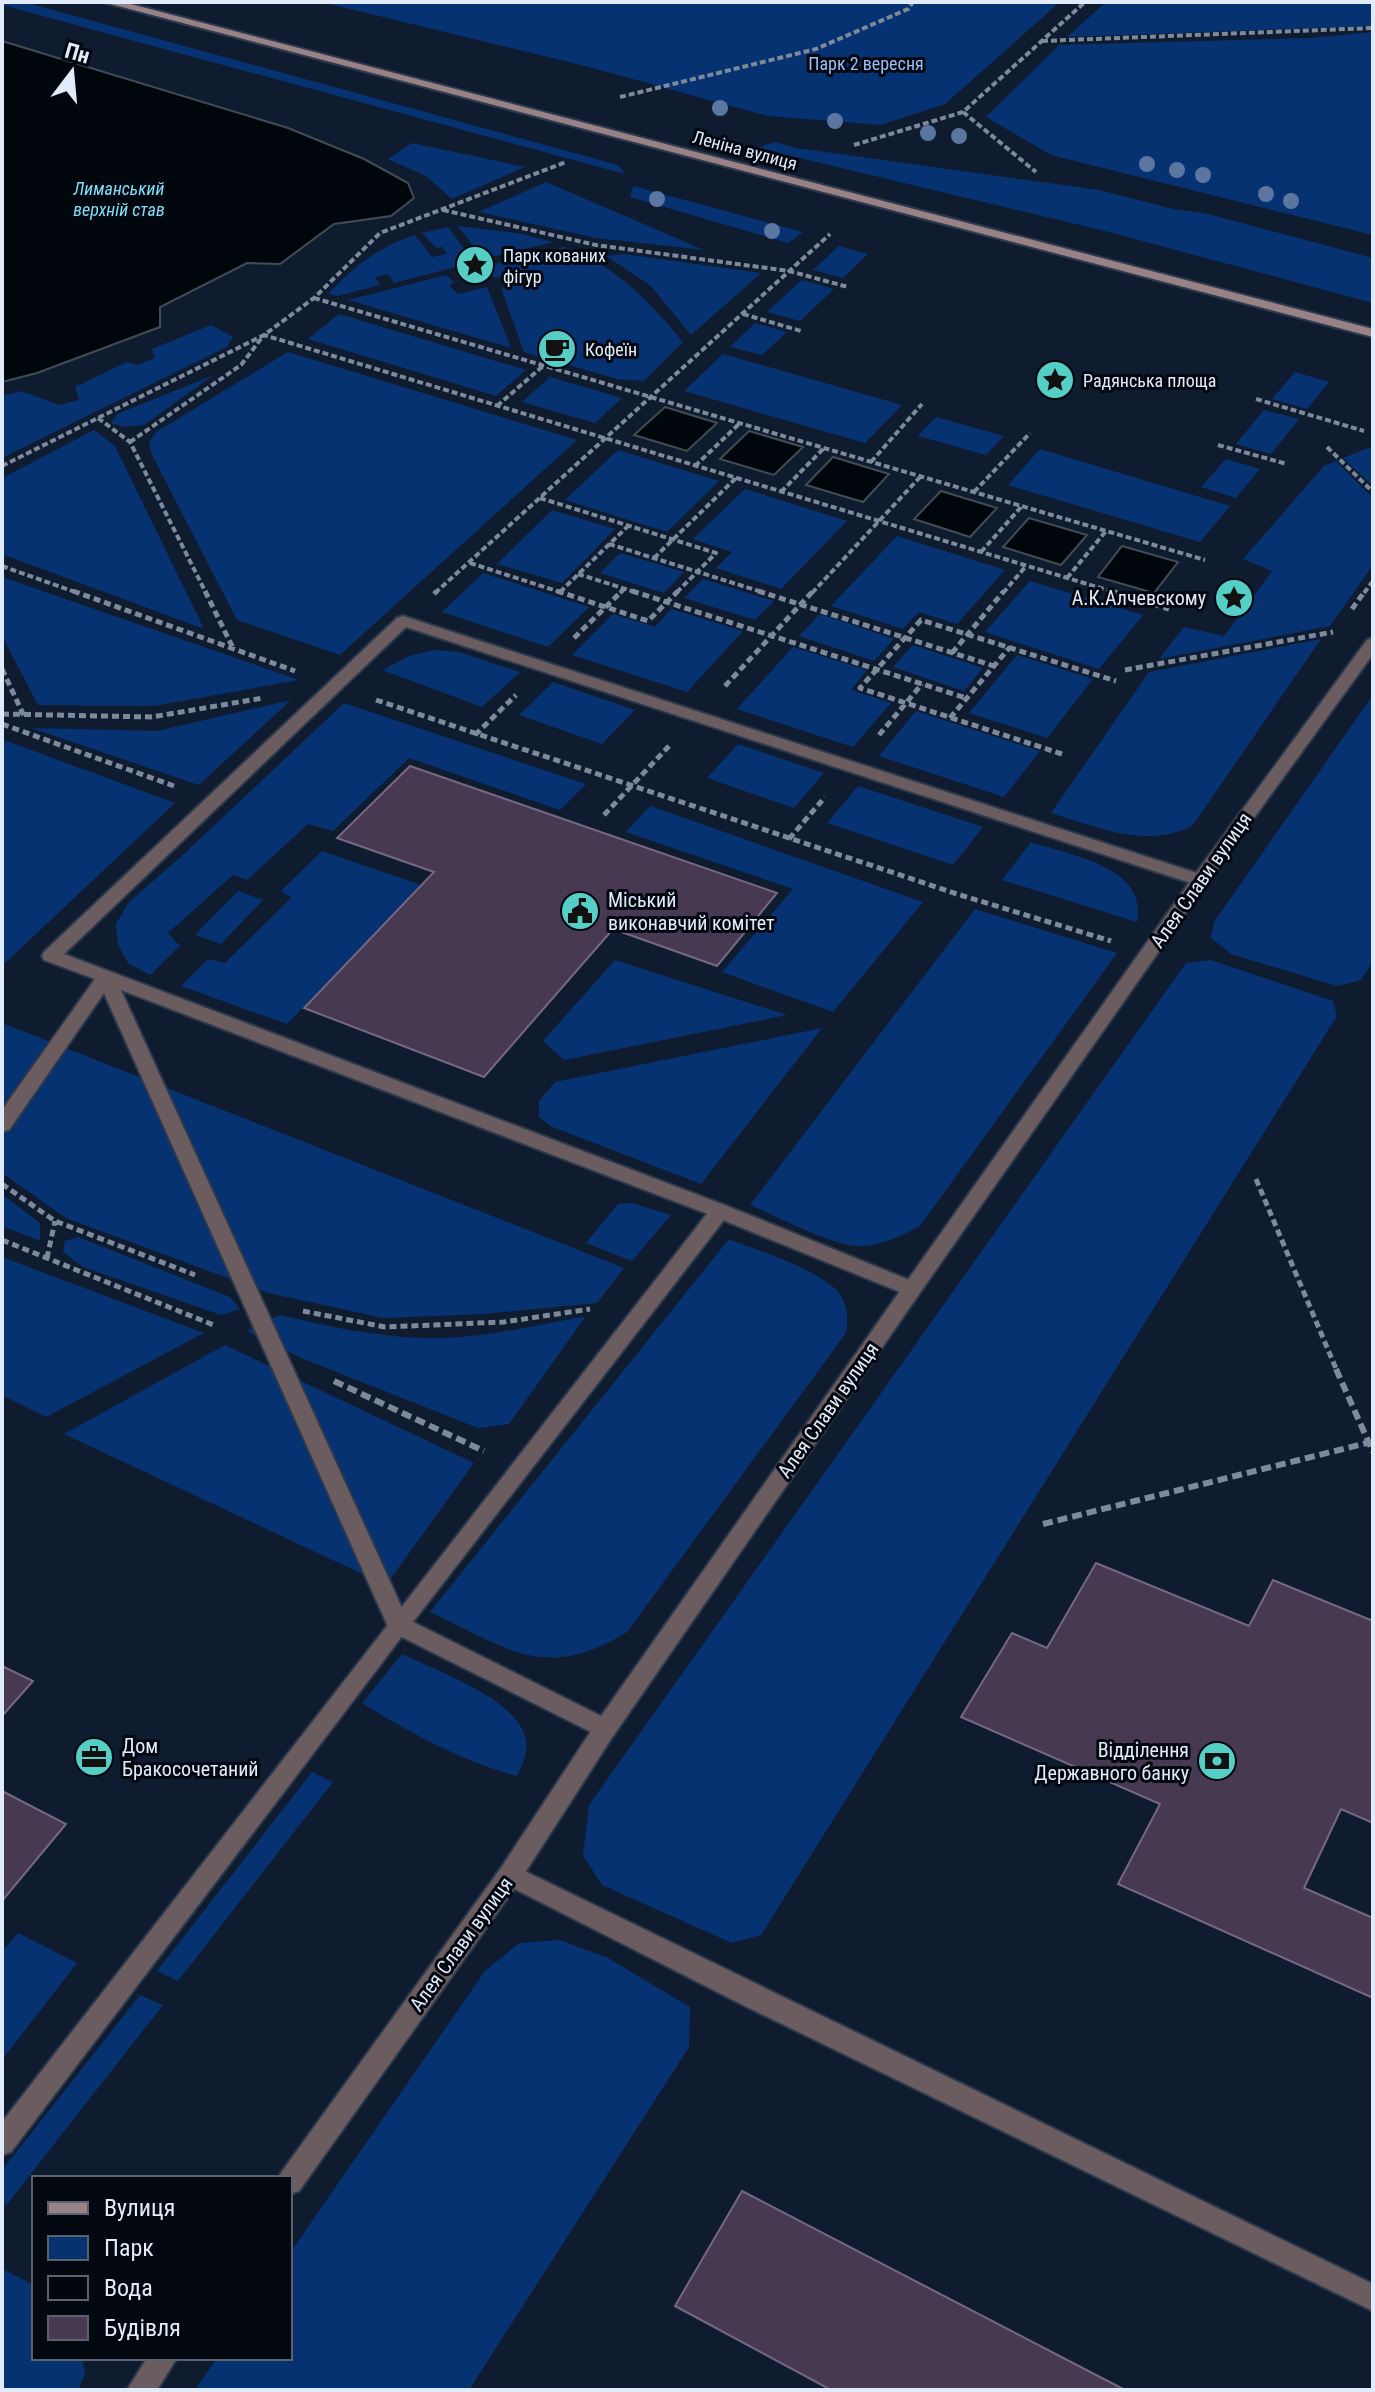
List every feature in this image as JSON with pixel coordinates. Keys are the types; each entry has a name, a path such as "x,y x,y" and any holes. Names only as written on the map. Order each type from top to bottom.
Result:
{"street":[{"name":"Леніна вулиця","path":"109,2 1373,333"},
{"path":"912,1289 720,1211 51,956 403,621 1200,880"},
{"name":"Алея Слави вулиця","path":"292,2179 510,1875 605,1729 912,1289 1200,880 1373,643"},
{"path":"2,1125 106,977"},
{"path":"106,977 398,1625 605,1729"},
{"path":"2,2143 398,1625 720,1211"},
{"path":"510,1875 766,2004 1373,2298"},
{"path":"141,2390 162,2360"}],"path":[{"path":"908,9 913,2"},
{"path":"619,98 816,49 920,2"},
{"path":"854,145 963,112 1085,2"},
{"path":"1042,41 1373,28"},
{"path":"963,112 1036,172"},
{"path":"2,466 264,335 314,298 380,233 566,162"},
{"path":"442,209 596,245 789,271 848,287"},
{"path":"403,621 830,234"},
{"path":"314,298 1205,560"},
{"path":"742,314 801,331"},
{"path":"264,335 1169,609"},
{"path":"130,442 241,365 264,335"},
{"path":"497,406 544,365"},
{"path":"1256,399 1364,431"},
{"path":"871,462 922,404"},
{"path":"98,418 130,442 233,648"},
{"path":"695,466 740,423"},
{"path":"974,492 1030,433"},
{"path":"1218,445 1287,464"},
{"path":"1327,447 1373,492"},
{"path":"781,492 824,448"},
{"path":"604,815 921,476"},
{"path":"654,558 736,478"},
{"path":"469,563 648,621 716,553 540,498"},
{"path":"981,552 1022,506"},
{"path":"559,592 628,526"},
{"path":"1067,578 1106,531"},
{"path":"609,544 994,666"},
{"path":"2,566 475,735 957,894 1150,952"},
{"path":"952,653 1026,566"},
{"path":"578,574 966,698"},
{"path":"1345,619 1373,581"},
{"path":"1062,754 860,688 921,620 1116,681"},
{"path":"1125,670 1336,632 1327,644"},
{"path":"950,718 1010,647"},
{"path":"2,669 24,717"},
{"path":"2,714 24,717 152,717 335,685"},
{"path":"3,727 213,799"},
{"path":"1256,1179 1373,1452"},
{"path":"2,1184 55,1221 210,1280"},
{"path":"47,1258 55,1221"},
{"path":"291,1309 385,1327 504,1322 650,1300"},
{"path":"1043,1524 1367,1443"}],"green space":[{"path":"2,2 24,2 618,165 625,174 2,5"},
{"name":"Парк 2 вересня","path":"321,2 1060,2 945,104 881,125 768,116 585,66"},
{"path":"1106,2 1373,2 1373,26 1067,37"},
{"path":"1373,32 1373,235 1051,155 986,117 1059,45 1308,38"},
{"path":"774,142 797,148 1099,190 1173,209 1204,213 1373,258 1373,303 1105,231 758,148"},
{"path":"412,143 525,167 452,199 426,176 388,159"},
{"path":"546,182 704,250 596,238 479,212"},
{"path":"633,186 803,232 788,243 630,197"},
{"path":"458,226 517,233 554,242 483,259"},
{"path":"448,227 474,262 394,283 388,274 375,277 380,285 337,296 328,294 368,258 415,235 432,257 447,254 443,247 437,248 422,233"},
{"path":"839,246 868,254 843,278 813,270"},
{"path":"564,247 615,274 657,312 683,342 644,381 617,379 524,352 501,288 519,284 513,275 494,278 490,265"},
{"path":"624,254 761,273 691,335 651,286 606,256"},
{"path":"446,275 454,282 449,285 458,294 487,287 511,348 348,300"},
{"path":"802,280 834,289 800,321 767,312"},
{"path":"339,314 526,370 496,396 308,339"},
{"path":"755,323 787,332 762,355 730,347"},
{"path":"211,325 233,337 227,347 2,458 2,396 21,391 59,405 79,400 75,387 127,362 137,365 155,358 152,349"},
{"path":"288,352 577,440 340,655 237,620 152,455 149,443 156,432"},
{"path":"723,354 902,405 865,443 684,391"},
{"path":"1295,372 1329,382 1307,409 1272,399"},
{"path":"214,375 144,425 125,427 111,423 117,414"},
{"path":"550,377 622,398 595,423 522,402"},
{"path":"1264,410 1299,419 1271,454 1236,444"},
{"path":"936,417 1004,436 986,455 918,436"},
{"path":"94,430 115,446 204,629 2,554 2,478"},
{"path":"1373,446 1373,486 1343,458"},
{"path":"1040,449 1230,506 1200,542 1008,485"},
{"path":"618,450 719,481 667,532 565,500"},
{"path":"1226,459 1260,469 1236,498 1201,487"},
{"path":"1336,461 1373,498 1373,565 1330,626 1159,659 1184,627 1224,636 1272,571 1243,559 1324,466"},
{"path":"745,489 847,521 781,589 716,568 732,552 693,539"},
{"path":"552,510 615,529 562,583 497,564"},
{"path":"897,536 1005,570 957,624 919,612 903,629 831,606"},
{"path":"620,553 684,572 664,593 600,573"},
{"path":"483,573 589,607 548,647 442,612"},
{"path":"2,577 299,680 154,706 38,705 2,636"},
{"path":"703,579 774,601 755,620 684,598"},
{"path":"1030,581 1143,615 1099,669 985,632"},
{"path":"671,609 743,631 687,692 572,655 613,614 655,627"},
{"path":"820,614 894,639 874,661 799,636"},
{"path":"1321,639 1193,825 1159,836 1141,836 1104,830 1051,813 1149,672"},
{"path":"913,645 983,668 964,691 893,667"},
{"path":"793,647 867,670 851,690 891,703 853,747 737,709"},
{"path":"434,650 459,652 520,672 482,707 382,670 409,656"},
{"path":"1017,655 1093,679 1047,738 969,713"},
{"path":"553,682 635,710 602,744 519,715"},
{"path":"1373,695 1373,961 1361,980 1338,986 1231,954 1211,938 1214,922"},
{"path":"291,700 199,785 31,728 157,731"},
{"path":"344,703 586,784 560,810 409,758 333,831 308,824 247,880 233,875 168,933 180,946 150,975 128,963 118,944 116,924 129,902"},
{"path":"916,711 1040,751 1004,797 879,756"},
{"path":"4,740 175,803 2,966 2,745"},
{"path":"738,744 824,773 794,808 707,778"},
{"path":"858,786 983,827 953,865 827,823"},
{"path":"650,806 923,902 833,1012 722,972 793,889 626,832"},
{"path":"1031,842 1085,859 1119,876 1131,888 1137,903 1137,922 1002,880"},
{"path":"322,851 421,885 287,1024 181,986 208,959 225,963 291,898 281,891"},
{"path":"238,891 263,900 221,944 195,935"},
{"path":"975,909 1117,953 920,1226 892,1239 861,1246 820,1236 750,1205"},
{"path":"615,960 787,1015 564,1060 543,1041"},
{"path":"1211,960 1333,1001 1337,1016 761,1935 732,1943 602,1885 583,1855 589,1805 1186,963"},
{"path":"2,1023 624,1268 597,1303 483,1314 384,1318 268,1293 66,1218 2,1173"},
{"path":"822,1028 701,1184 550,1126 539,1117 539,1101 555,1082"},
{"path":"2,1194 40,1223 40,1241 2,1226"},
{"path":"632,1203 671,1215 632,1261 586,1243 618,1204"},
{"path":"78,1237 230,1297 240,1309 221,1315 83,1267 63,1252 65,1241"},
{"path":"729,1239 806,1270 833,1287 845,1305 846,1333 627,1632 598,1647 549,1658 505,1648 430,1612"},
{"path":"2,1257 204,1333 46,1417 2,1395"},
{"path":"280,1315 349,1330 420,1338 483,1335 586,1316 509,1424 478,1428 299,1357 247,1331"},
{"path":"225,1345 474,1463 386,1585 64,1434"},
{"path":"402,1654 474,1688 509,1712 520,1726 526,1741 525,1755 517,1776 437,1745 362,1703"},
{"path":"312,1772 333,1782 178,1981 157,1971"},
{"path":"18,1933 77,1963 2,2060 2,1951"},
{"path":"560,1940 608,1958 690,2007 689,2047 469,2390 195,2390 216,2360 292,2360 292,2250 485,1971 519,1943"},
{"path":"140,1995 163,2005 8,2203 2,2205 2,2170"},
{"path":"2,2269 32,2284 32,2360 82,2360 85,2374 78,2390 2,2390"}],"water":[{"name":"Лиманський верхній став","path":"2,41 288,128 364,159 408,183 414,198 391,216 334,224 280,264 247,263 160,307 160,327 37,373 2,382"},
{"path":"665,407 717,423 687,451 634,435"},
{"path":"749,431 803,447 774,475 720,459"},
{"path":"833,457 889,474 863,502 806,485"},
{"path":"941,491 997,508 970,537 914,519"},
{"path":"1029,518 1087,535 1061,565 1003,547"},
{"path":"1122,546 1178,562 1154,593 1098,577"}],"building":[{"name":"Міський виконавчий комітет","path":"410,766 777,893 717,966 613,929 484,1077 304,1008 434,872 337,838"},
{"name":"Відділення Державного банку","path":"1096,1563 1249,1626 1273,1580 1373,1621 1373,1823 1341,1809 1304,1888 1373,1918 1373,1998 1118,1884 1160,1804 961,1717 1012,1633 1047,1648"},
{"path":"2,1666 33,1681 2,1716"},
{"path":"2,1791 66,1824 2,1901"},
{"path":"742,2191 1125,2390 831,2390 675,2306"}],"place":[{"name":"Парк кованих фігур","path":"475,265"},
{"name":"Кофеїн","path":"557,349"},
{"name":"Радянська площа","path":"1055,380"},
{"name":"А.К.Алчевскому","path":"1234,598"},
{"name":"Міський виконавчий комітет","path":"580,911"},
{"name":"Дом Бракосочетаний","path":"94,1757"},
{"name":"Відділення Державного банку","path":"1217,1761"}]}
